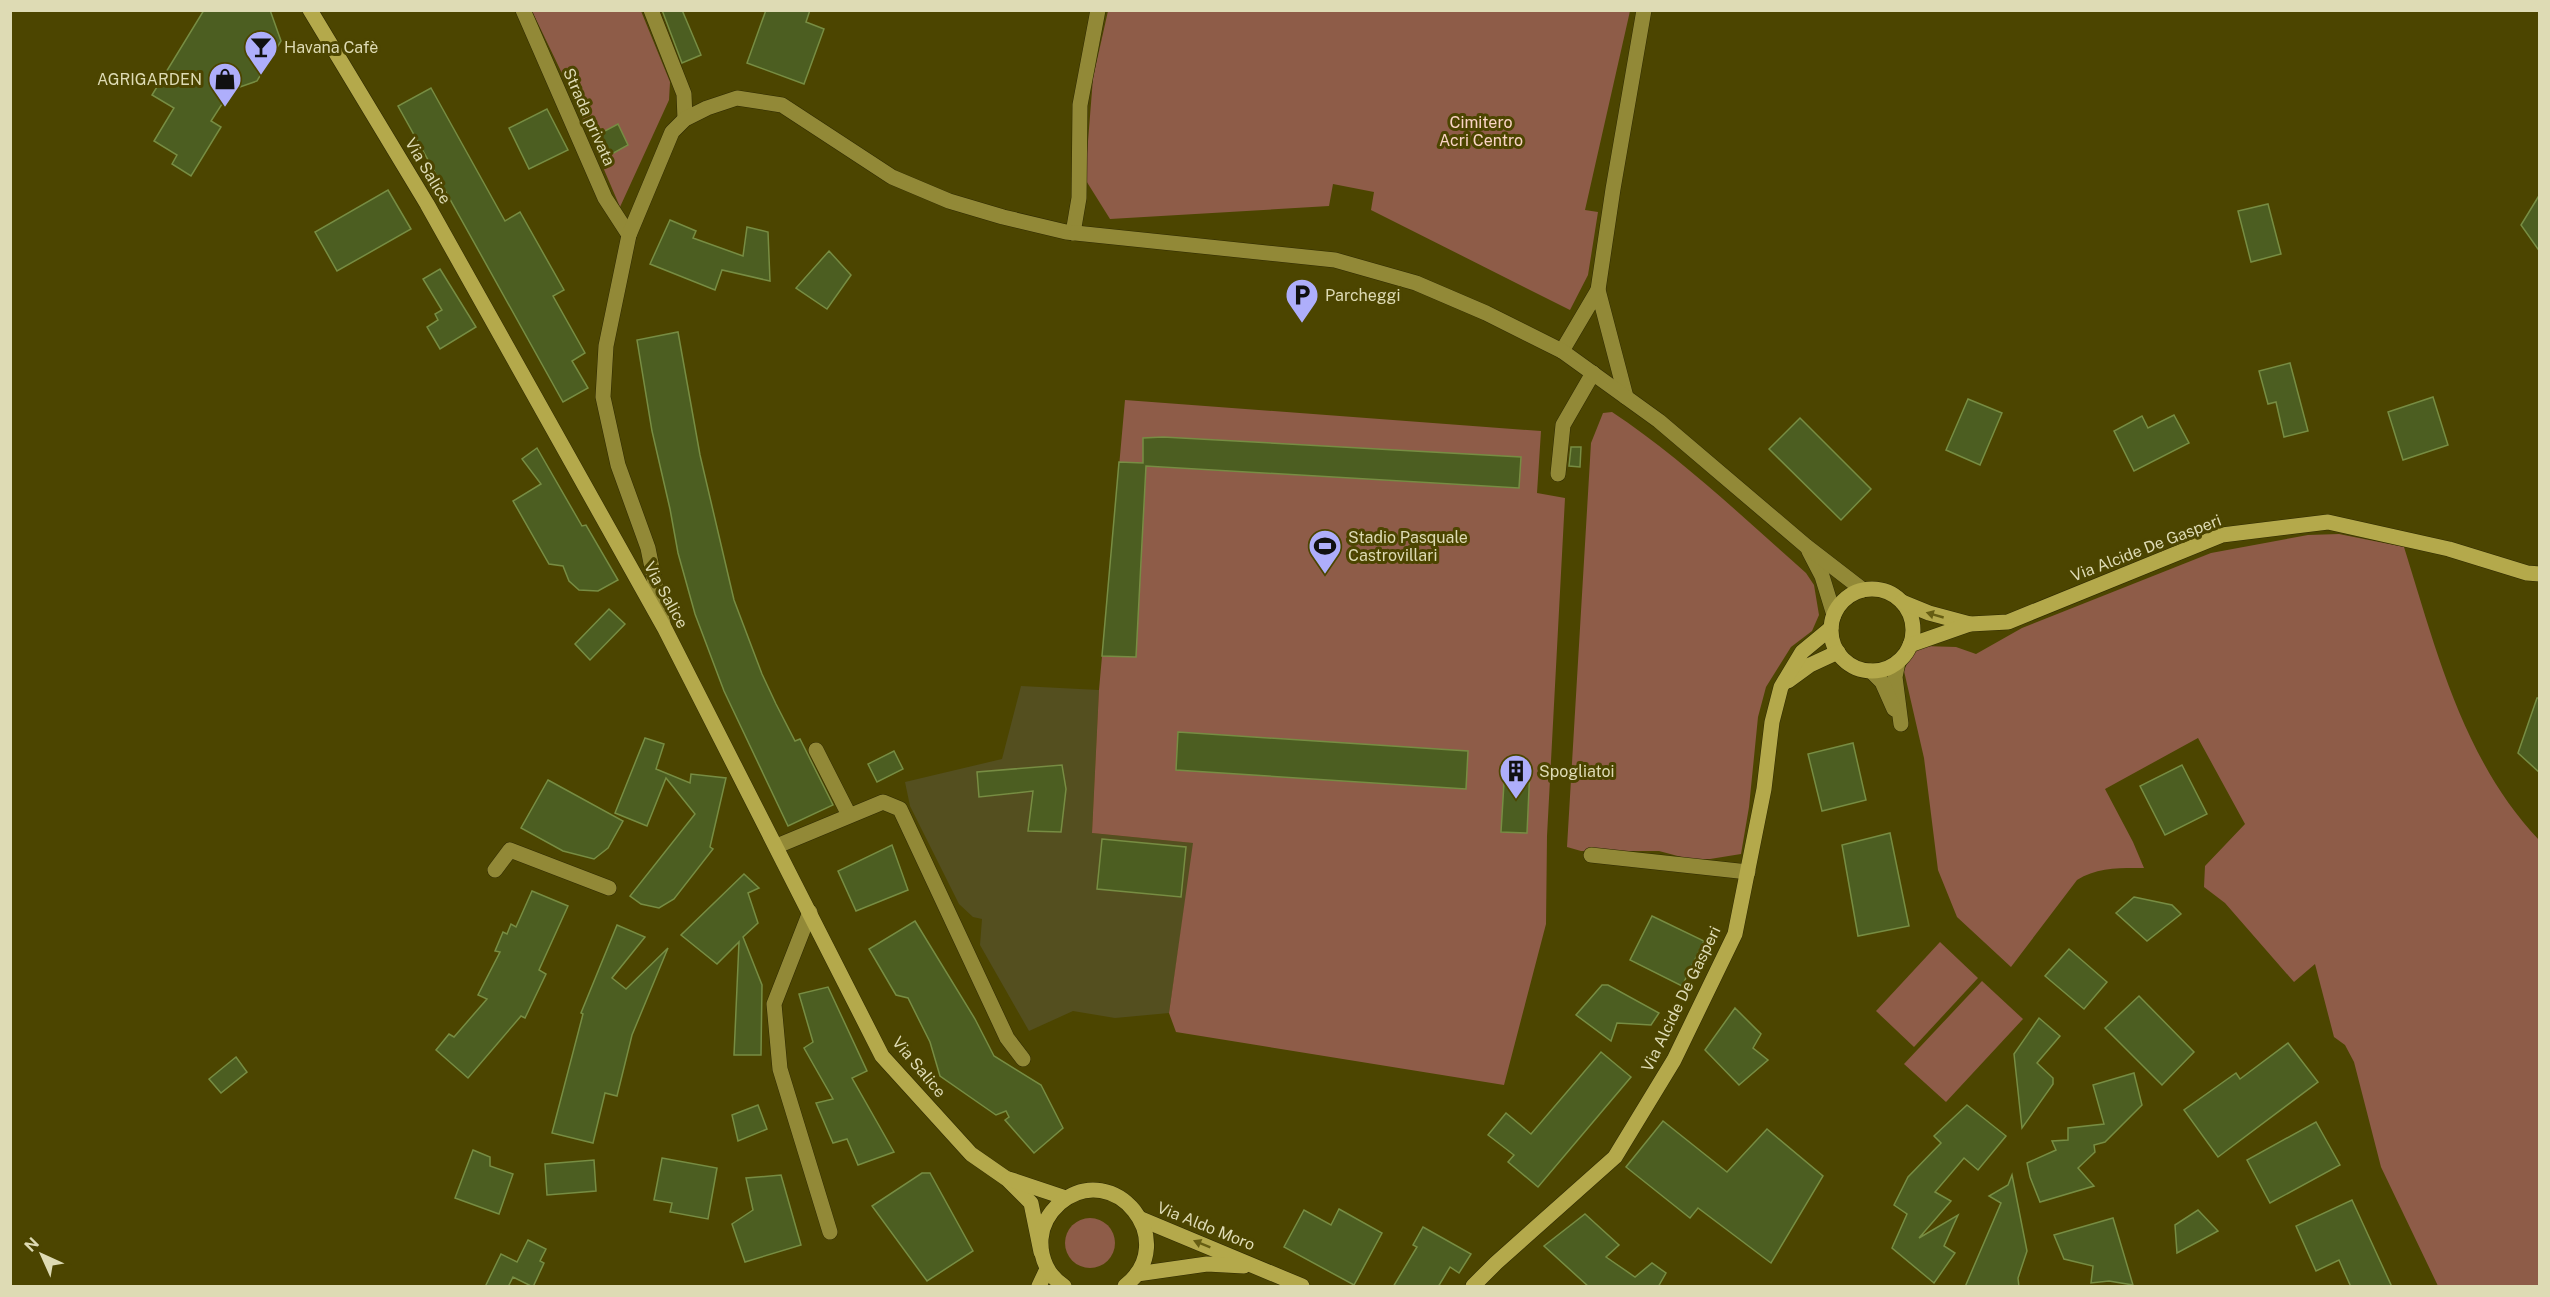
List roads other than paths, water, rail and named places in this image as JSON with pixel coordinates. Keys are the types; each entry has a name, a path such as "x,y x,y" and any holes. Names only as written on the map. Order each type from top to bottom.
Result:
{"main road":[{"name":"Via Salice","path":"310,10 427,204 665,629 882,1056 971,1154 1007,1179"},
{"name":"Via Alcide De Gasperi","path":"1910,645 1970,624 2008,622 2222,535 2328,522 2449,549 2527,573 2540,574"},
{"path":"1902,602 1909,611 1912,622 1910,645 1898,662 1881,670 1871,671 1852,665 1838,652 1832,641 1832,622 1841,604 1851,595 1863,590 1890,593 1902,602 1929,614 1970,624"},
{"name":"Via Alcide De Gasperi","path":"1473,1287 1496,1263 1615,1157 1674,1060 1735,934 1764,789 1772,722 1781,687 1802,652 1832,622"},
{"path":"1781,687 1810,665 1838,652"},
{"path":"1007,1179 1066,1198"},
{"path":"1007,1179 1031,1203 1041,1252 1047,1269 1064,1287"},
{"path":"1041,1252 1041,1236 1054,1208 1066,1198 1080,1192 1094,1190 1108,1192 1122,1198 1133,1207 1146,1233 1147,1248 1144,1262 1125,1287"},
{"name":"Via Aldo Moro","path":"1141,1219 1302,1287"},
{"name":"Via Aldo Moro","path":"1137,1274 1207,1264 1256,1266"},
{"path":"1039,1287 1047,1269"}],"street":[{"name":"Strada privata","path":"523,10 605,198 629,235"},
{"path":"651,10 684,94 685,118"},
{"path":"1073,233 1079,198 1080,105 1098,10"},
{"path":"1562,351 1598,290 1644,10"},
{"path":"665,629 648,548 618,465 603,397 606,346 629,235 672,132 685,118 737,98 782,105 823,134 902,181 949,201 1003,217 1073,233 1335,260 1416,283 1486,313 1562,351 1626,397 1707,459 1806,546 1863,590"},
{"path":"1598,290 1626,397"},
{"path":"1558,474 1563,425 1593,373"},
{"path":"1806,546 1822,576 1832,622"},
{"path":"1871,671 1882,682 1901,724 1895,677 1898,662"},
{"path":"816,750 849,815"},
{"path":"777,846 883,802 900,810 1007,1038 1023,1059"},
{"path":"495,870 510,850 609,888"},
{"path":"1592,855 1748,872"},
{"path":"810,912 774,1004 780,1069 830,1232"}],"place":[{"name":"Havana Cafè","path":"261,76"},
{"name":"AGRIGARDEN","path":"225,108"},
{"name":"Parcheggi","path":"1302,324"},
{"name":"Stadio Pasquale Castrovillari","path":"1325,575"},
{"name":"Spogliatoi","path":"1516,800"}],"park label":[{"name":"Cimitero Acri Centro","path":"1481,131"}]}
